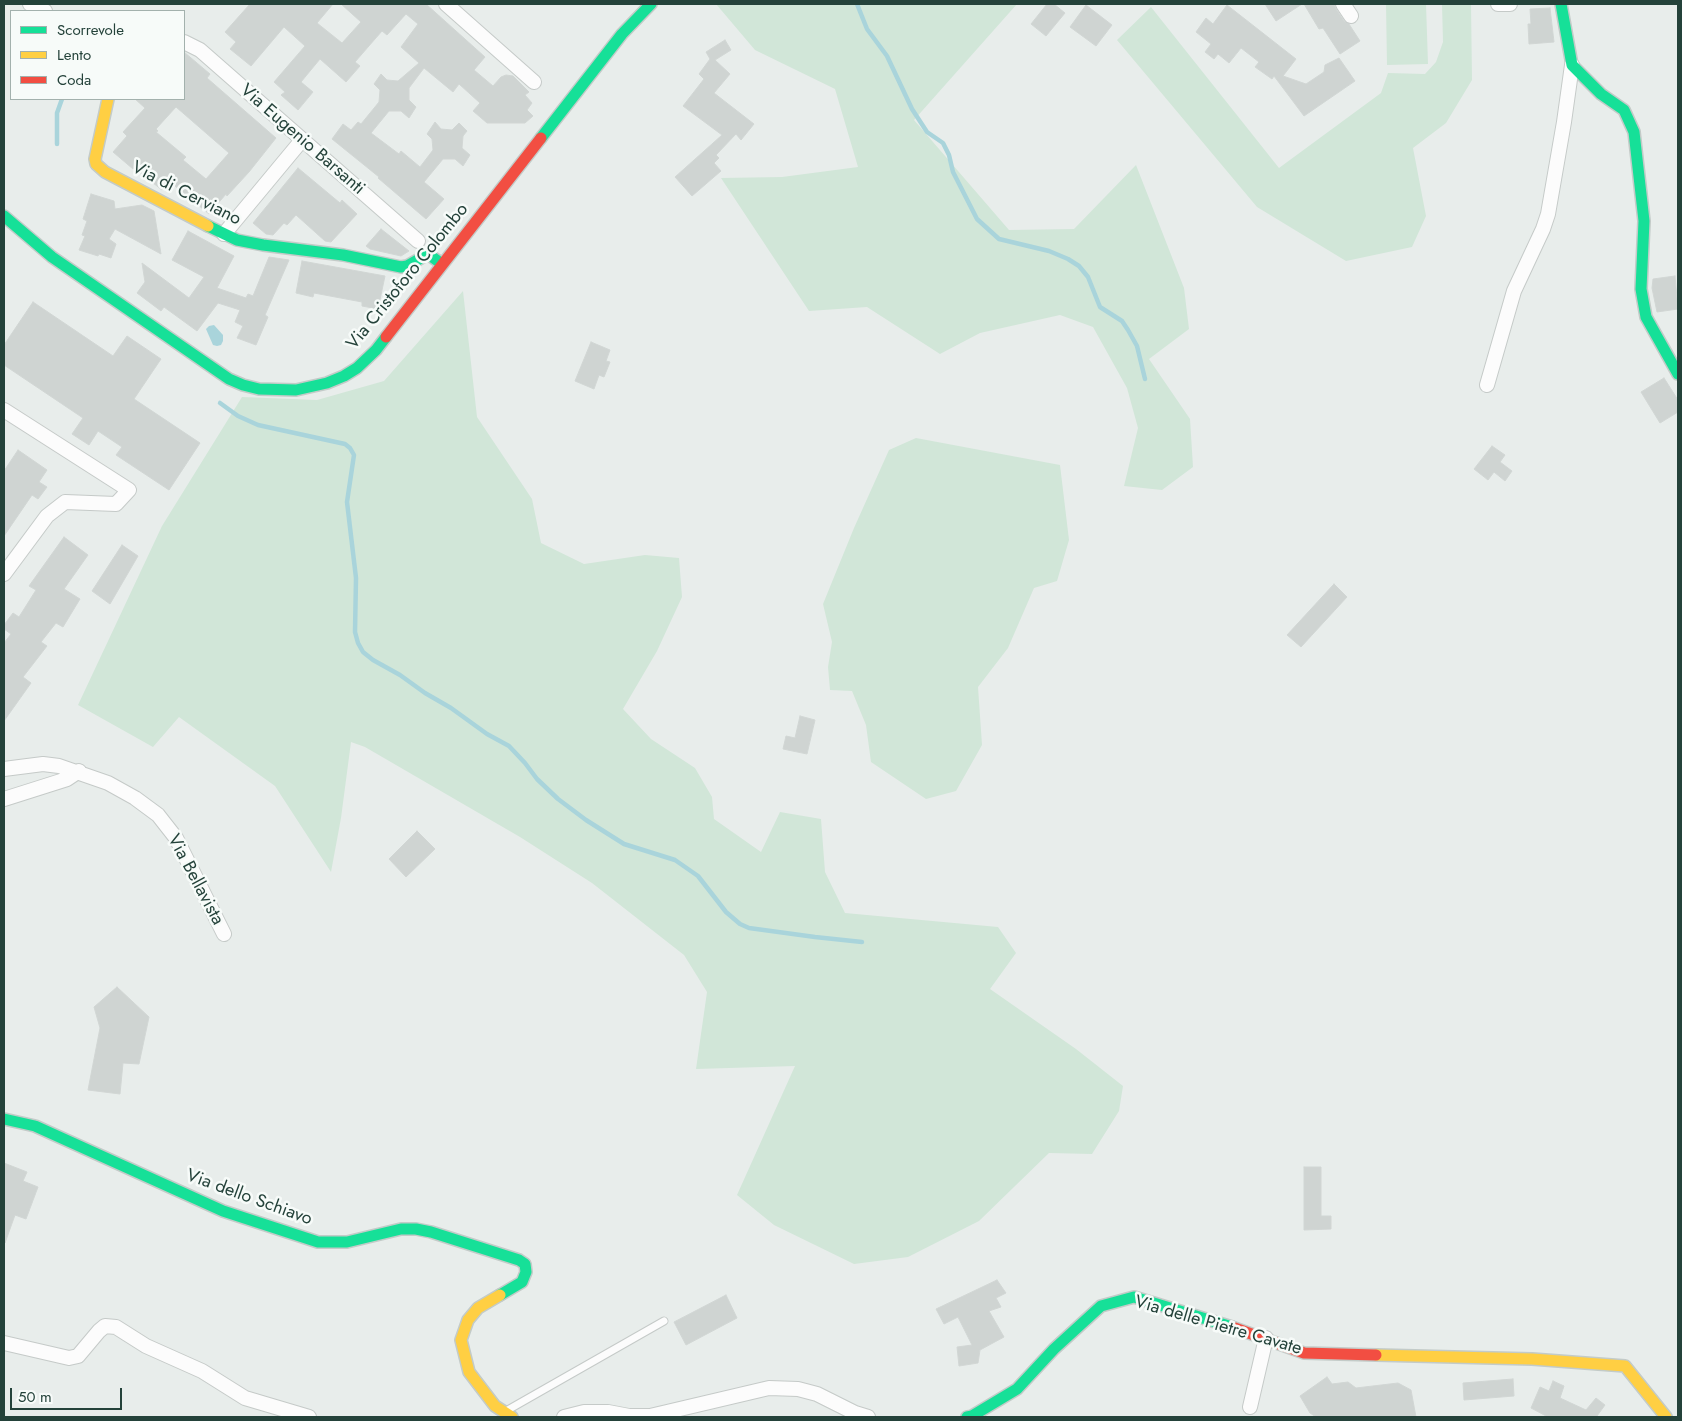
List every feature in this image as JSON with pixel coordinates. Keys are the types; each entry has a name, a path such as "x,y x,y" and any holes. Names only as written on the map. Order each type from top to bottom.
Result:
{"street":[{"path":"30,4 43,10"},
{"path":"446,4 534,82"},
{"name":"Via Cristoforo Colombo","path":"4,216 52,257 218,373 243,385 260,389 296,390 313,387 344,376 357,368 376,350 604,56 651,4"},
{"path":"1343,4 1351,16"},
{"path":"1498,4 1510,4"},
{"path":"1487,385 1514,291 1534,250 1548,214 1572,65 1561,4"},
{"name":"Via Eugenio Barsanti","path":"185,42 200,50 418,241"},
{"path":"1572,65 1601,94 1624,110 1634,132 1644,221 1641,289 1646,317 1678,374"},
{"name":"Via di Cerviano","path":"108,100 95,159 96,164 105,172 184,215 237,240 343,255 401,267 407,266 426,254 442,264"},
{"path":"224,234 302,140"},
{"path":"4,410 129,490 116,504 65,502 46,516 4,574"},
{"name":"Via Bellavista","path":"4,770 42,764 59,766 78,771 115,786 135,798 158,816 176,838 224,934"},
{"path":"4,799 66,778 78,771"},
{"name":"Via dello Schiavo","path":"4,1119 35,1126 223,1211 318,1242 347,1242 401,1229 416,1229 519,1260 525,1264 526,1272 522,1282 478,1308 468,1320 461,1340 468,1372 495,1406 508,1414"},
{"name":"Via delle Pietre Cavate","path":"966,1417 972,1416 1017,1389 1054,1349 1101,1306 1134,1297 1243,1330 1304,1353 1532,1360 1625,1366 1666,1417"},
{"path":"4,1343 69,1358 78,1356 99,1330 106,1326 116,1327 146,1346 202,1371 245,1398 309,1417"},
{"path":"1250,1407 1266,1338"},
{"path":"564,1417 584,1412 650,1416 769,1388 798,1389 817,1394 868,1417"}],"lane":[{"path":"508,1414 664,1321"}],"green space":[{"path":"716,4 1017,4 914,120 1009,230 1074,229 1136,165 1184,288 1189,329 1149,359 1190,419 1193,467 1162,490 1124,486 1138,428 1127,388 1093,327 1060,315 980,333 940,354 867,307 809,311 721,178 782,177 858,167 835,89 755,50"},
{"path":"1386,4 1426,4 1428,64 1387,65"},
{"path":"1442,4 1471,4 1472,80 1446,123 1413,148 1426,216 1412,247 1346,261 1257,207 1117,40 1151,7 1279,168 1381,93 1388,73 1425,74 1436,62 1443,42"},
{"path":"463,291 477,417 532,499 541,543 584,564 645,555 679,558 682,597 657,651 623,709 651,739 695,768 712,797 714,819 761,852 780,812 821,819 825,872 845,913 998,927 1016,953 990,989 1076,1049 1123,1086 1119,1111 1092,1154 1049,1153 979,1221 908,1257 854,1264 774,1225 737,1195 795,1066 696,1069 707,992 684,955 592,883 520,837 365,747 351,742 341,818 331,872 275,786 179,717 153,747 78,705 162,526 242,397 317,400 384,381"},
{"path":"916,438 1060,465 1069,540 1057,581 1034,588 1008,648 978,687 982,745 956,791 926,799 871,762 866,725 852,691 830,690 828,667 832,642 823,604 889,450"}],"water":[{"path":"214,325 223,335 221,345 217,346 213,345 206,329"}],"building":[{"path":"250,4 333,4 317,23 342,43 361,22 341,4 426,4 485,57 474,70 493,86 501,77 506,75 513,76 529,92 525,95 532,103 527,110 533,116 525,123 487,123 473,111 480,103 459,84 453,92 424,68 409,88 409,100 416,107 409,118 401,111 389,111 371,133 399,154 401,151 420,167 433,150 432,139 427,134 435,122 441,129 452,130 459,123 467,131 463,136 462,148 470,155 463,166 455,159 443,159 424,182 444,199 426,219 379,177 332,139 343,124 351,130 358,122 361,124 379,102 380,90 374,84 381,74 387,80 398,81 419,63 401,47 418,24 406,14 387,35 382,31 355,62 360,66 346,82 320,59 301,82 313,92 298,110 281,95 285,92 274,82 305,46 284,27 251,66 230,49 236,42 225,32"},
{"path":"1047,4 1054,4 1065,13 1046,36 1031,24"},
{"path":"1265,4 1302,4 1276,21"},
{"path":"1304,4 1334,4 1344,21 1349,24 1360,41 1340,54 1323,28 1319,29"},
{"path":"1086,5 1112,25 1096,46 1070,27"},
{"path":"1227,5 1296,59 1283,76 1306,84 1324,72 1325,65 1339,58 1355,81 1304,116 1274,76 1272,79 1255,67 1259,62 1241,48 1229,63 1218,54 1214,59 1205,52 1211,44 1196,32 1206,18 1213,24"},
{"path":"1550,8 1554,42 1529,44 1528,24 1531,24 1530,9"},
{"path":"725,40 731,50 715,60 730,74 714,93 754,124 741,140 736,134 716,155 719,158 714,163 721,171 692,196 675,177 722,135 683,106 704,79 699,74 710,59 706,52"},
{"path":"185,53 210,74 207,78 276,138 249,172 209,214 169,181 162,190 113,152 127,136 123,132 145,108 136,100 185,100","holes":["176,107 229,153 206,179 183,160 186,157 156,132 158,131 156,129"]},
{"path":"298,168 340,203 342,200 357,214 331,242 325,241 296,215 287,225 284,223 273,235 266,234 253,223"},
{"path":"91,194 114,201 115,209 142,205 154,211 161,254 115,229 109,239 116,244 111,258 79,250 85,236 82,235 87,221 83,219"},
{"path":"381,229 409,251 401,256 370,249 366,246"},
{"path":"188,231 234,256 217,288 246,298 248,294 253,296 269,257 289,260 265,315 268,317 256,345 237,338 243,326 235,322 240,310 218,303 197,331 164,307 161,311 137,293 145,282 142,263 189,298 204,277 172,260"},
{"path":"302,261 385,276 378,309 362,306 362,302 314,293 313,297 296,293"},
{"path":"1675,276 1678,309 1657,312 1652,288 1653,279"},
{"path":"33,302 113,356 127,336 161,359 134,399 200,443 169,490 116,455 122,447 98,431 89,445 72,434 83,418 4,365 4,345"},
{"path":"591,342 610,350 606,361 610,362 604,377 599,375 594,389 575,381"},
{"path":"1664,378 1678,400 1678,412 1660,423 1641,392"},
{"path":"1492,446 1505,455 1500,462 1512,471 1505,481 1494,472 1488,480 1474,469"},
{"path":"18,450 47,470 39,482 47,487 38,499 32,495 4,536 4,471"},
{"path":"64,537 88,555 64,589 80,599 63,627 56,623 41,642 47,646 23,677 31,683 4,721 4,643 11,634 4,629 4,625 13,613 19,617 36,590 29,586"},
{"path":"122,545 138,556 110,604 92,591"},
{"path":"1334,584 1347,597 1301,647 1287,635"},
{"path":"800,716 815,720 807,754 783,749 786,736 795,738"},
{"path":"417,831 435,849 406,877 389,859"},
{"path":"117,987 149,1017 139,1064 123,1063 120,1094 88,1090 100,1028 94,1007"},
{"path":"4,1163 27,1172 23,1181 38,1187 26,1219 15,1215 5,1243"},
{"path":"1304,1167 1321,1167 1321,1216 1331,1216 1331,1229 1304,1230"},
{"path":"997,1280 1006,1293 996,1298 1001,1307 989,1311 1004,1337 980,1350 978,1363 959,1366 957,1347 972,1345 958,1317 944,1324 936,1309"},
{"path":"726,1295 737,1318 686,1345 674,1322"},
{"path":"1327,1377 1332,1384 1348,1382 1356,1388 1398,1383 1411,1390 1416,1417 1316,1417 1310,1413 1300,1396"},
{"path":"1513,1379 1514,1396 1464,1400 1463,1383"},
{"path":"1553,1381 1564,1386 1560,1398 1586,1410 1596,1398 1605,1405 1597,1416 1600,1417 1548,1417 1531,1408 1540,1387 1549,1391"}],"waterway":[{"path":"857,4 867,29 887,56 912,109 927,132 943,143 949,155 953,172 977,219 999,239 1049,251 1079,266 1088,277 1100,307 1122,321 1128,330 1137,346 1145,379"},
{"path":"57,144 57,113 62,100"},
{"path":"220,403 238,416 258,425 345,444 350,448 354,455 347,502 356,578 355,632 363,652 451,708 487,734 509,746 537,779 558,799 586,820 624,844 675,860 698,876 726,912 740,924 749,928 862,942"}],"traffic: fast":[{"path":"541,138 622,34 651,4"},
{"path":"1561,4 1572,65 1601,94 1624,110 1634,132 1644,221 1641,289 1646,317 1678,374"},
{"path":"4,216 52,257 229,379 243,385 259,389 296,390 327,383 357,368 376,350 386,337"},
{"path":"208,226 237,240 263,245 343,255 401,267 407,266 428,254 442,264"},
{"path":"4,1119 35,1126 223,1211 318,1242 347,1242 401,1229 416,1229 519,1260 525,1264 526,1272 522,1282 500,1295"},
{"path":"967,1417 972,1416 1017,1389 1054,1349 1101,1306 1134,1297 1232,1327"}],"traffic: slow":[{"path":"108,100 95,159 96,164 105,172 208,226"},
{"path":"500,1295 478,1308 468,1320 461,1340 469,1372 495,1406 512,1417"},
{"path":"1376,1355 1532,1359 1625,1366 1666,1417"}],"traffic: jam":[{"path":"386,337 541,138"},
{"path":"1232,1327 1304,1353 1376,1355"}]}
